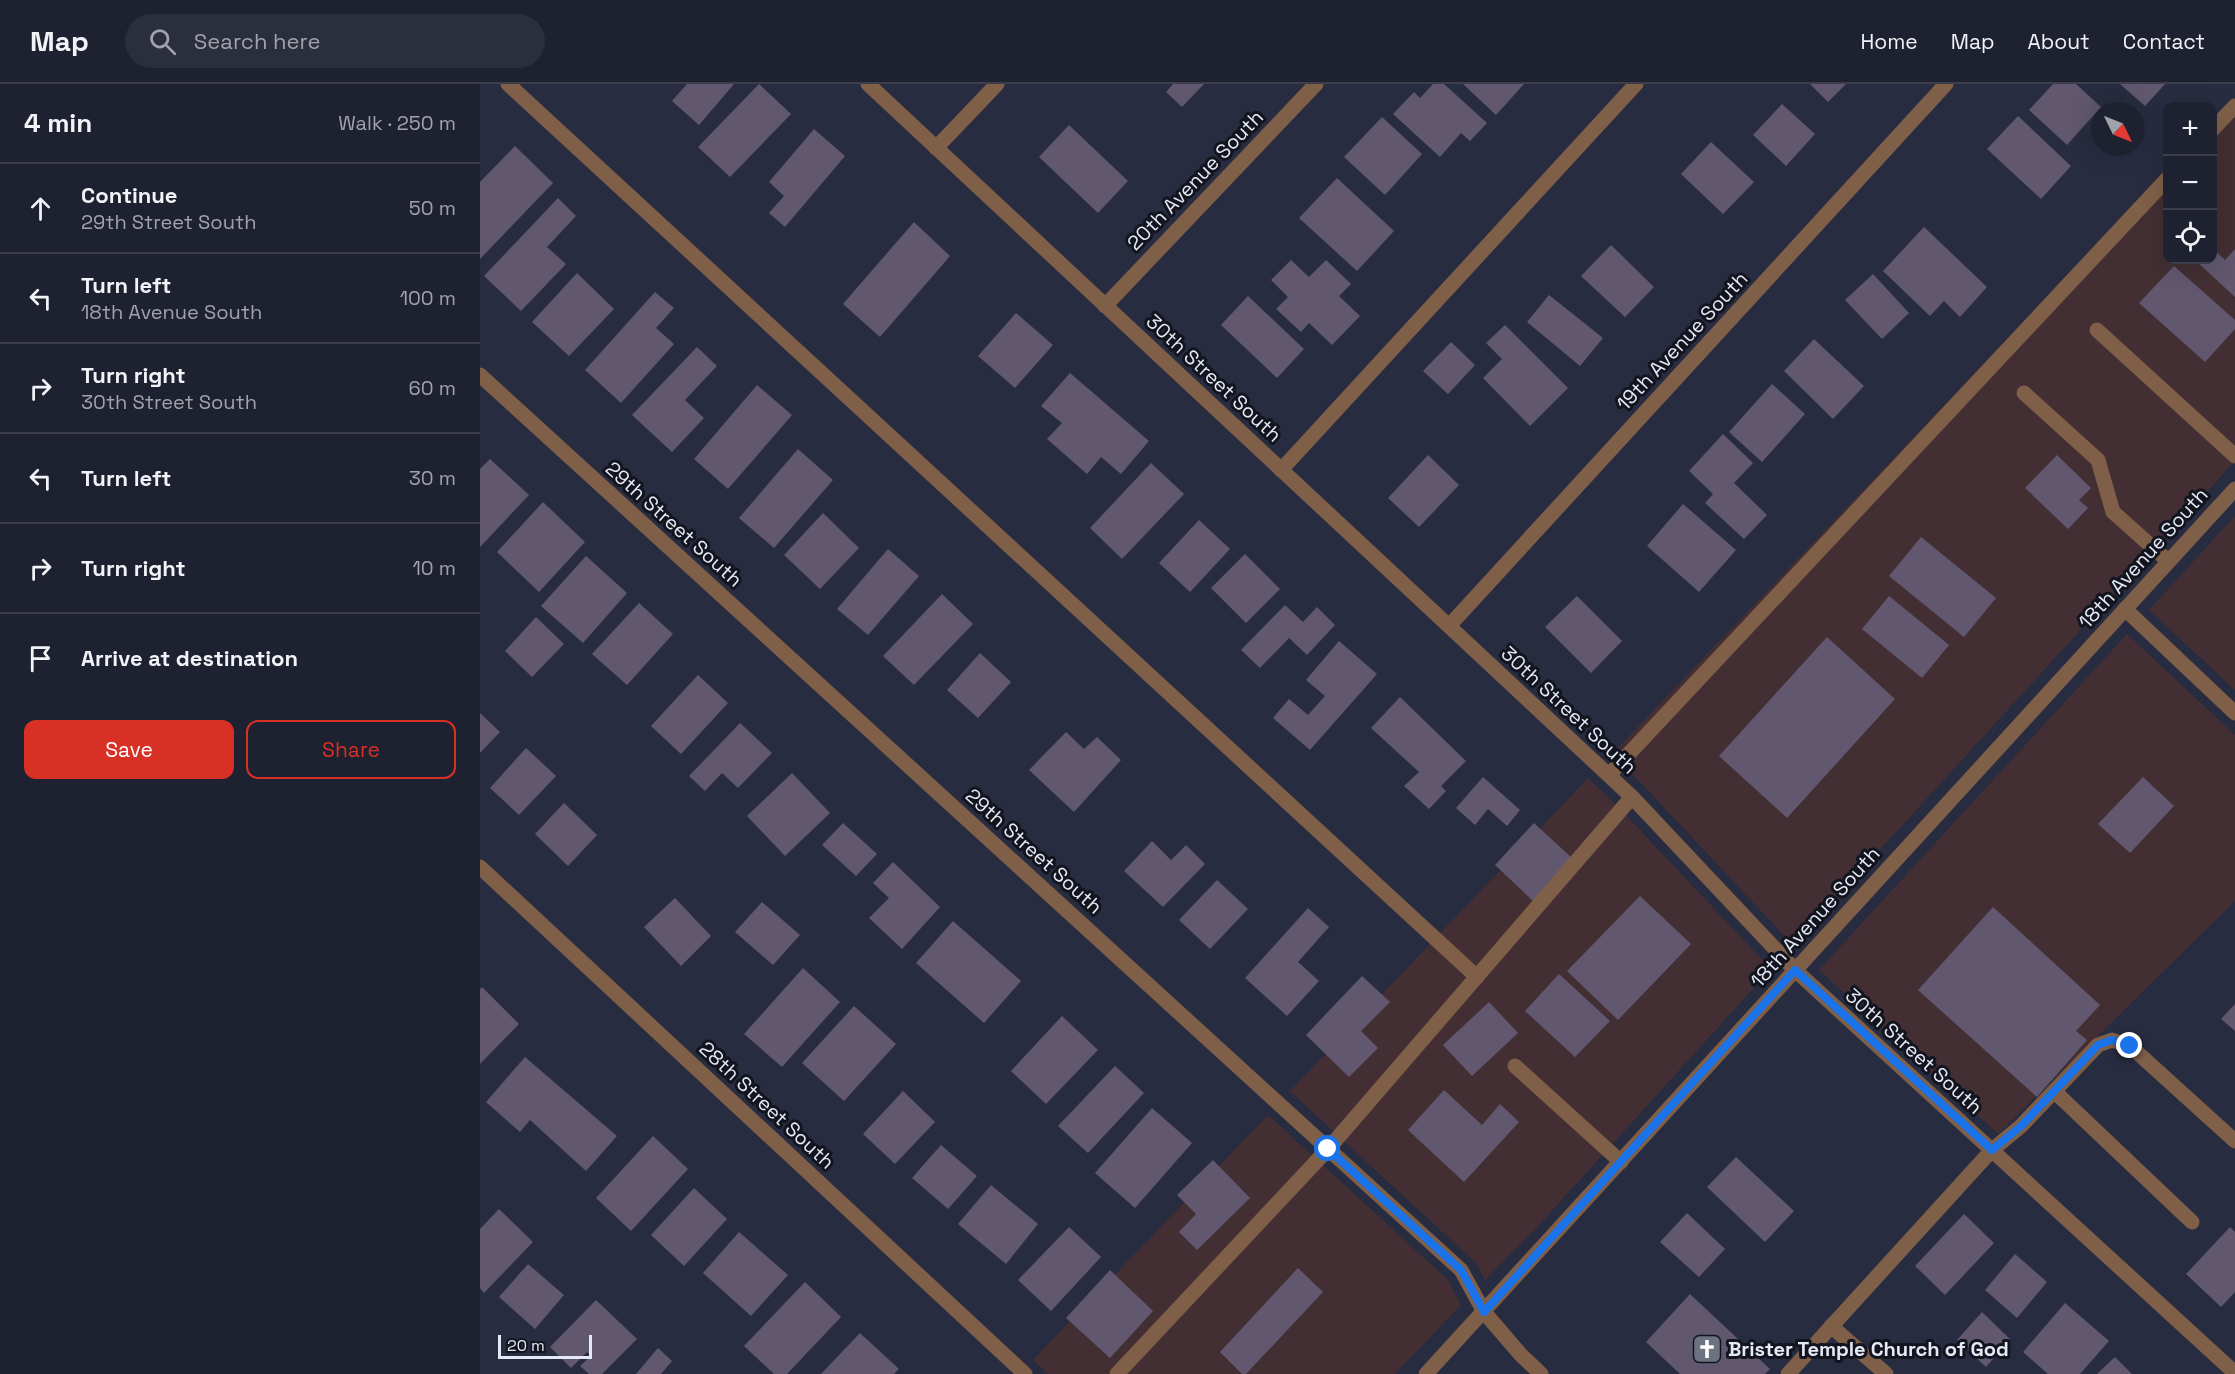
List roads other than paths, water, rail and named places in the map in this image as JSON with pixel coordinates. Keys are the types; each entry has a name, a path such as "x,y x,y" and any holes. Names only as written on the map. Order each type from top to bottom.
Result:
{"street":[{"path":"508,84 1477,977"},
{"name":"30th Street South","path":"868,84 1609,775 1795,970 2235,1372"},
{"path":"936,148 997,84"},
{"name":"20th Avenue South","path":"1105,306 1316,84"},
{"path":"1281,470 1636,84"},
{"name":"19th Avenue South","path":"1449,626 1946,84"},
{"path":"2217,125 2235,106"},
{"path":"1609,775 2163,183"},
{"path":"2097,330 2235,456"},
{"name":"29th Street South","path":"480,375 1461,1270 1484,1312 1521,1355 1541,1374"},
{"path":"2024,393 2098,460 2113,512 2168,561"},
{"name":"18th Avenue South","path":"1426,1374 2235,489"},
{"path":"2125,609 2235,712"},
{"path":"1117,1374 1328,1149 1632,797"},
{"name":"28th Street South","path":"480,867 1025,1374"},
{"path":"1788,1374 1992,1150 2021,1126 2098,1045 2112,1040 2130,1046 2235,1141"},
{"path":"1515,1066 1622,1162"},
{"path":"2055,1091 2192,1222"},
{"path":"1831,1326 1886,1374"}],"place":[{"name":"Brister Temple Church of God","path":"1707,1349"}]}
